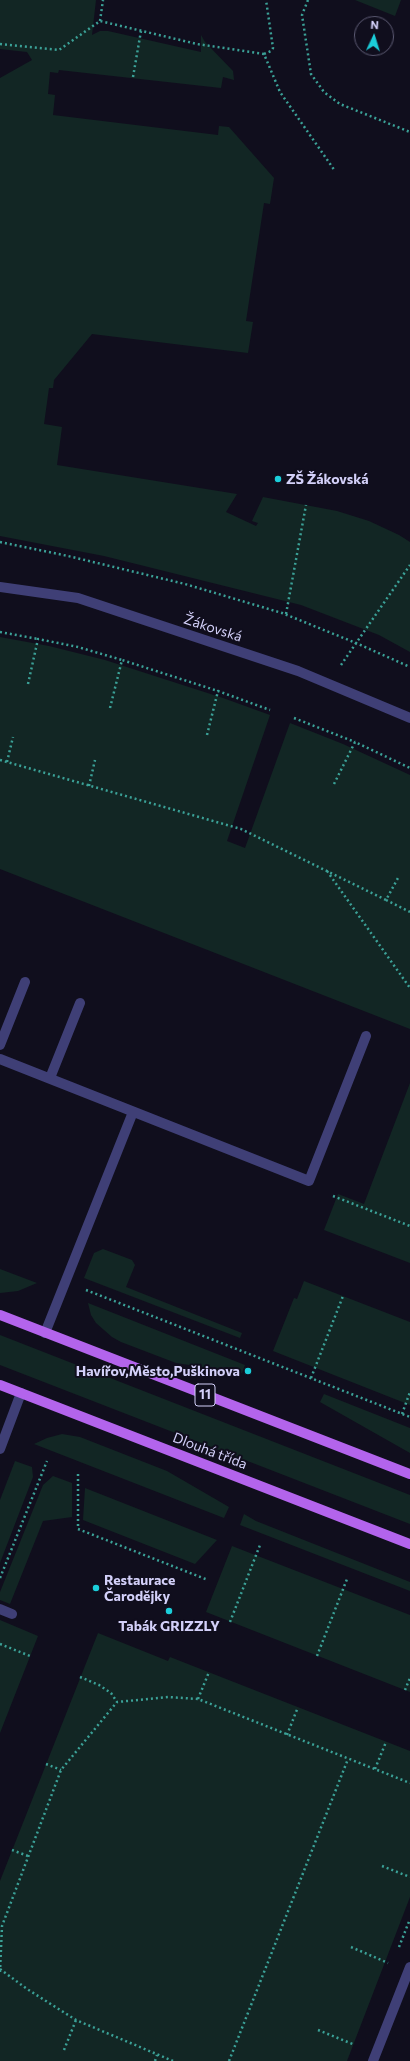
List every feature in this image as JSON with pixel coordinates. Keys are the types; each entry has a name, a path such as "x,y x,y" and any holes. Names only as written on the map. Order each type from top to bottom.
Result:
{"main road":[{"name":"11","path":"0,1315 410,1474"},
{"name":"Dlouhá třída","path":"0,1385 410,1544"}],"street":[{"name":"Žákovská","path":"0,586 78,598 298,671 410,718"},
{"path":"0,1045 25,982"},
{"path":"50,1078 80,1003"},
{"path":"0,1059 309,1181 366,1036"},
{"path":"45,1332 132,1112"},
{"path":"0,1448 21,1393"},
{"path":"0,1609 12,1614"},
{"path":"373,2061 410,1967"}],"path":[{"path":"0,44 59,50 100,21 103,0"},
{"path":"100,21 197,44 264,54 271,51 272,48 266,0"},
{"path":"308,0 302,15 310,68 312,74 324,92 340,104 410,132"},
{"path":"133,77 141,31"},
{"path":"264,54 280,92 335,171"},
{"path":"286,614 306,505"},
{"path":"0,542 68,556 185,584 286,614 410,667"},
{"path":"329,684 410,565"},
{"path":"0,632 78,647 218,691 270,710"},
{"path":"28,684 38,639"},
{"path":"110,708 122,660"},
{"path":"207,735 218,691"},
{"path":"294,718 355,742 410,768"},
{"path":"7,762 13,737"},
{"path":"334,784 355,742"},
{"path":"0,760 241,828 410,912"},
{"path":"89,786 96,760"},
{"path":"326,871 410,988"},
{"path":"386,900 398,878"},
{"path":"333,1196 410,1226"},
{"path":"65,1282 410,1417"},
{"path":"311,1378 343,1296"},
{"path":"402,1414 410,1392"},
{"path":"0,1578 47,1461"},
{"path":"78,1474 78,1529 208,1580"},
{"path":"230,1622 260,1544"},
{"path":"317,1656 347,1579"},
{"path":"0,1644 30,1656"},
{"path":"198,1699 208,1672"},
{"path":"80,1677 99,1685 111,1693 117,1702"},
{"path":"405,1690 410,1678"},
{"path":"0,1972 2,1926 61,1770 117,1702 168,1697 198,1699 410,1783"},
{"path":"287,1735 298,1707"},
{"path":"375,1769 386,1742"},
{"path":"229,2061 348,1759"},
{"path":"46,1764 61,1770"},
{"path":"12,1850 28,1856"},
{"path":"382,1866 410,1877"},
{"path":"351,1947 393,1964"},
{"path":"1,1969 27,1989 76,2020 173,2061"},
{"path":"64,2050 76,2020"},
{"path":"318,2030 361,2047"},
{"path":"154,2061 157,2054"}],"green space":[{"path":"0,0 96,0 92,35 100,31 108,31 201,52 201,35 205,42 233,71 234,80 223,77 221,88 59,70 58,73 50,72 48,94 55,95 53,115 218,135 219,126 229,127 274,178 270,204 264,203 246,321 253,322 248,353 92,334 54,380 53,388 49,388 44,424 62,427 57,465 237,494 226,512 256,526 258,523 252,521 263,497 337,511 369,521 399,535 410,542 410,652 379,635 301,605 104,556 0,536 0,78 32,60 27,52 0,49"},
{"path":"355,0 401,0 395,16"},
{"path":"0,637 49,646 105,660 223,698 270,715 227,841 245,848 290,723 343,744 410,775 410,1029 0,869"},
{"path":"410,1083 410,1263 324,1230 338,1194 364,1204"},
{"path":"103,1249 132,1260 135,1265 126,1287 242,1333 240,1338 84,1278 94,1253"},
{"path":"0,1269 37,1283 18,1291 0,1293"},
{"path":"304,1281 410,1322 410,1405 273,1351 294,1298 297,1299"},
{"path":"88,1303 245,1365 242,1373 176,1363 121,1342 112,1337 96,1323 91,1315"},
{"path":"0,1335 410,1495 410,1524 0,1365"},
{"path":"324,1394 410,1428 410,1453 320,1402"},
{"path":"62,1434 80,1437 167,1471 229,1507 224,1518 34,1444 47,1438"},
{"path":"15,1461 32,1467 33,1477 0,1563 0,1500"},
{"path":"53,1476 72,1483 72,1517 43,1521 10,1604 0,1600 0,1592 43,1485"},
{"path":"85,1488 217,1540 195,1564 83,1520"},
{"path":"244,1514 256,1521 410,1582 410,1591 240,1525"},
{"path":"232,1546 410,1615 410,1692 206,1612"},
{"path":"0,1620 38,1636 0,1733"},
{"path":"98,1633 168,1661 170,1657 410,1751 410,1897 347,2061 0,2061 0,1881"}],"place":[{"name":"ZŠ Žákovská","path":"278,479"},
{"name":"Havířov,Město,Puškinova","path":"248,1371"},
{"name":"Restaurace Čarodějky","path":"96,1588"},
{"name":"Tabák GRIZZLY","path":"169,1611"}]}
